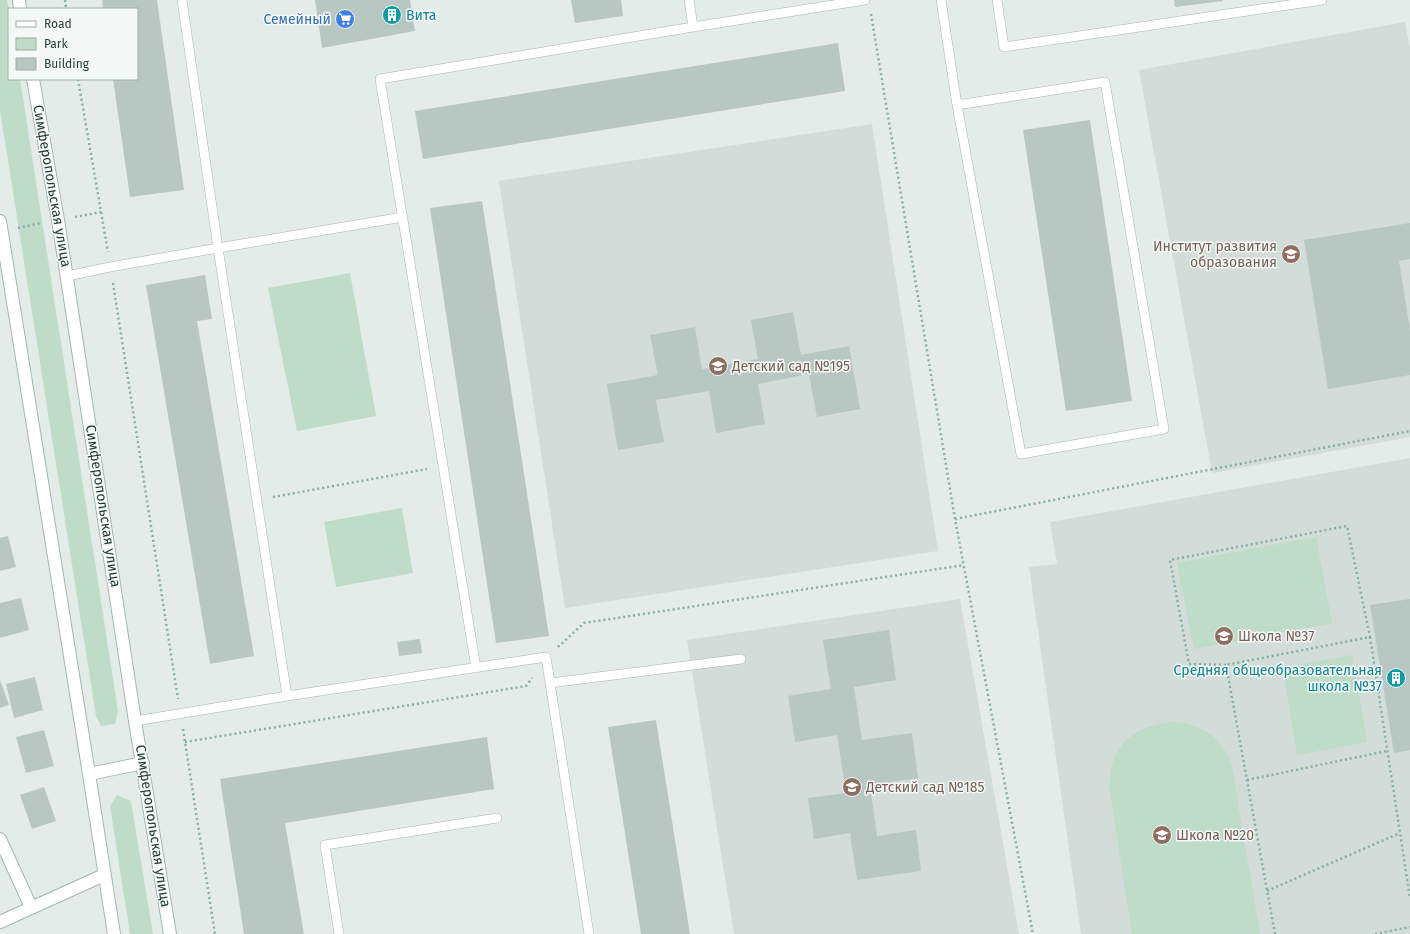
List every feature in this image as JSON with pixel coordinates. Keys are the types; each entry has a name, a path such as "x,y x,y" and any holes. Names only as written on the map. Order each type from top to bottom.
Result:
{"street":[{"name":"Симферопольская улица","path":"33,80 67,276 135,721 170,934"},
{"path":"0,221 114,934"},
{"path":"89,774 143,763"},
{"path":"0,838 32,908"},
{"path":"0,922 104,875"}],"lane":[{"path":"182,0 218,248 287,696"},
{"path":"689,0 693,27"},
{"path":"941,0 957,105 1021,454 1164,430 1105,82 957,105"},
{"path":"997,0 1004,47 1322,0"},
{"path":"476,668 380,79 693,27 868,4"},
{"path":"67,276 218,248 403,217"},
{"path":"135,721 287,696 546,658 589,934"},
{"path":"550,683 741,659"},
{"path":"339,934 325,845 497,818"}],"path":[{"path":"868,4 955,520 1033,934"},
{"path":"78,80 110,267 215,934"},
{"path":"955,520 1410,431"},
{"path":"257,499 443,466"},
{"path":"1370,637 1226,665 1189,664 1170,560 1347,526 1370,637 1410,898"},
{"path":"185,742 526,686 546,658 584,623 964,565"},
{"path":"1226,665 1275,934"},
{"path":"1247,780 1387,751"},
{"path":"1267,891 1400,833"},
{"path":"1375,934 1410,927"}],"shaded area":[{"name":"Институт развития образования","path":"1405,22 1410,48 1410,437 1212,473 1139,70"},
{"name":"Детский сад №195","path":"872,124 938,551 565,608 499,181"},
{"name":"Школа №37","path":"1410,458 1410,934 1081,934 1029,567 1057,564 1050,522"},
{"name":"Детский сад №185","path":"960,599 1019,934 734,934 687,640"}],"green space":[{"path":"0,0 7,0 9,8 8,80 20,80 118,711 115,724 101,726 96,716 0,110"},
{"path":"350,273 376,416 297,431 268,288"},
{"path":"402,508 413,573 336,587 324,522"},
{"path":"1316,537 1332,623 1194,649 1177,563"},
{"path":"1352,655 1367,742 1297,755 1283,668"},
{"name":"Школа №20","path":"1175,722 1202,729 1216,739 1227,753 1231,762 1260,934 1132,934 1110,792 1110,776 1113,762 1125,741 1146,728"},
{"path":"117,795 131,801 153,934 130,934 110,806"}],"building":[{"path":"102,0 157,0 184,190 130,197 113,80 138,80 138,8 103,8"},
{"name":"Семейный","path":"315,0 410,0 415,31 322,48"},
{"path":"571,0 621,0 623,16 575,23"},
{"path":"1174,0 1223,0 1223,1 1175,7"},
{"path":"838,43 845,91 423,159 415,111"},
{"path":"1090,120 1132,401 1066,411 1023,130"},
{"path":"482,201 549,636 496,643 430,208"},
{"path":"1410,223 1410,259 1399,261 1410,330 1410,375 1328,389 1304,240"},
{"path":"205,275 212,319 197,321 254,656 210,664 146,285"},
{"path":"793,312 801,355 849,346 860,409 817,417 809,374 758,384 765,424 716,433 709,391 656,400 664,442 618,450 607,384 658,375 650,335 695,327 702,369 758,359 751,320"},
{"path":"8,536 16,567 0,571 0,538"},
{"path":"21,598 29,630 0,638 0,603"},
{"name":"Средняя общеобразовательная школа №37","path":"1410,599 1410,750 1394,753 1370,605"},
{"path":"889,630 896,680 854,687 862,740 912,733 918,778 870,785 877,836 916,830 921,871 857,880 850,833 814,839 808,798 846,793 837,735 795,742 788,696 831,689 823,640"},
{"path":"420,639 422,653 399,656 397,642"},
{"path":"35,677 43,710 14,718 6,684"},
{"path":"0,680 9,705 0,708"},
{"path":"656,720 690,934 641,934 608,727"},
{"path":"44,730 54,766 26,773 16,737"},
{"path":"487,737 494,789 285,823 304,934 244,934 220,779"},
{"path":"44,787 56,821 32,829 20,795"}],"place":[{"name":"Вита","path":"392,15"},
{"name":"Семейный","path":"345,19"},
{"name":"Институт развития образования","path":"1291,254"},
{"name":"Детский сад №195","path":"718,366"},
{"name":"Школа №37","path":"1224,636"},
{"name":"Средняя общеобразовательная школа №37","path":"1396,678"},
{"name":"Детский сад №185","path":"852,787"},
{"name":"Школа №20","path":"1162,835"}]}
